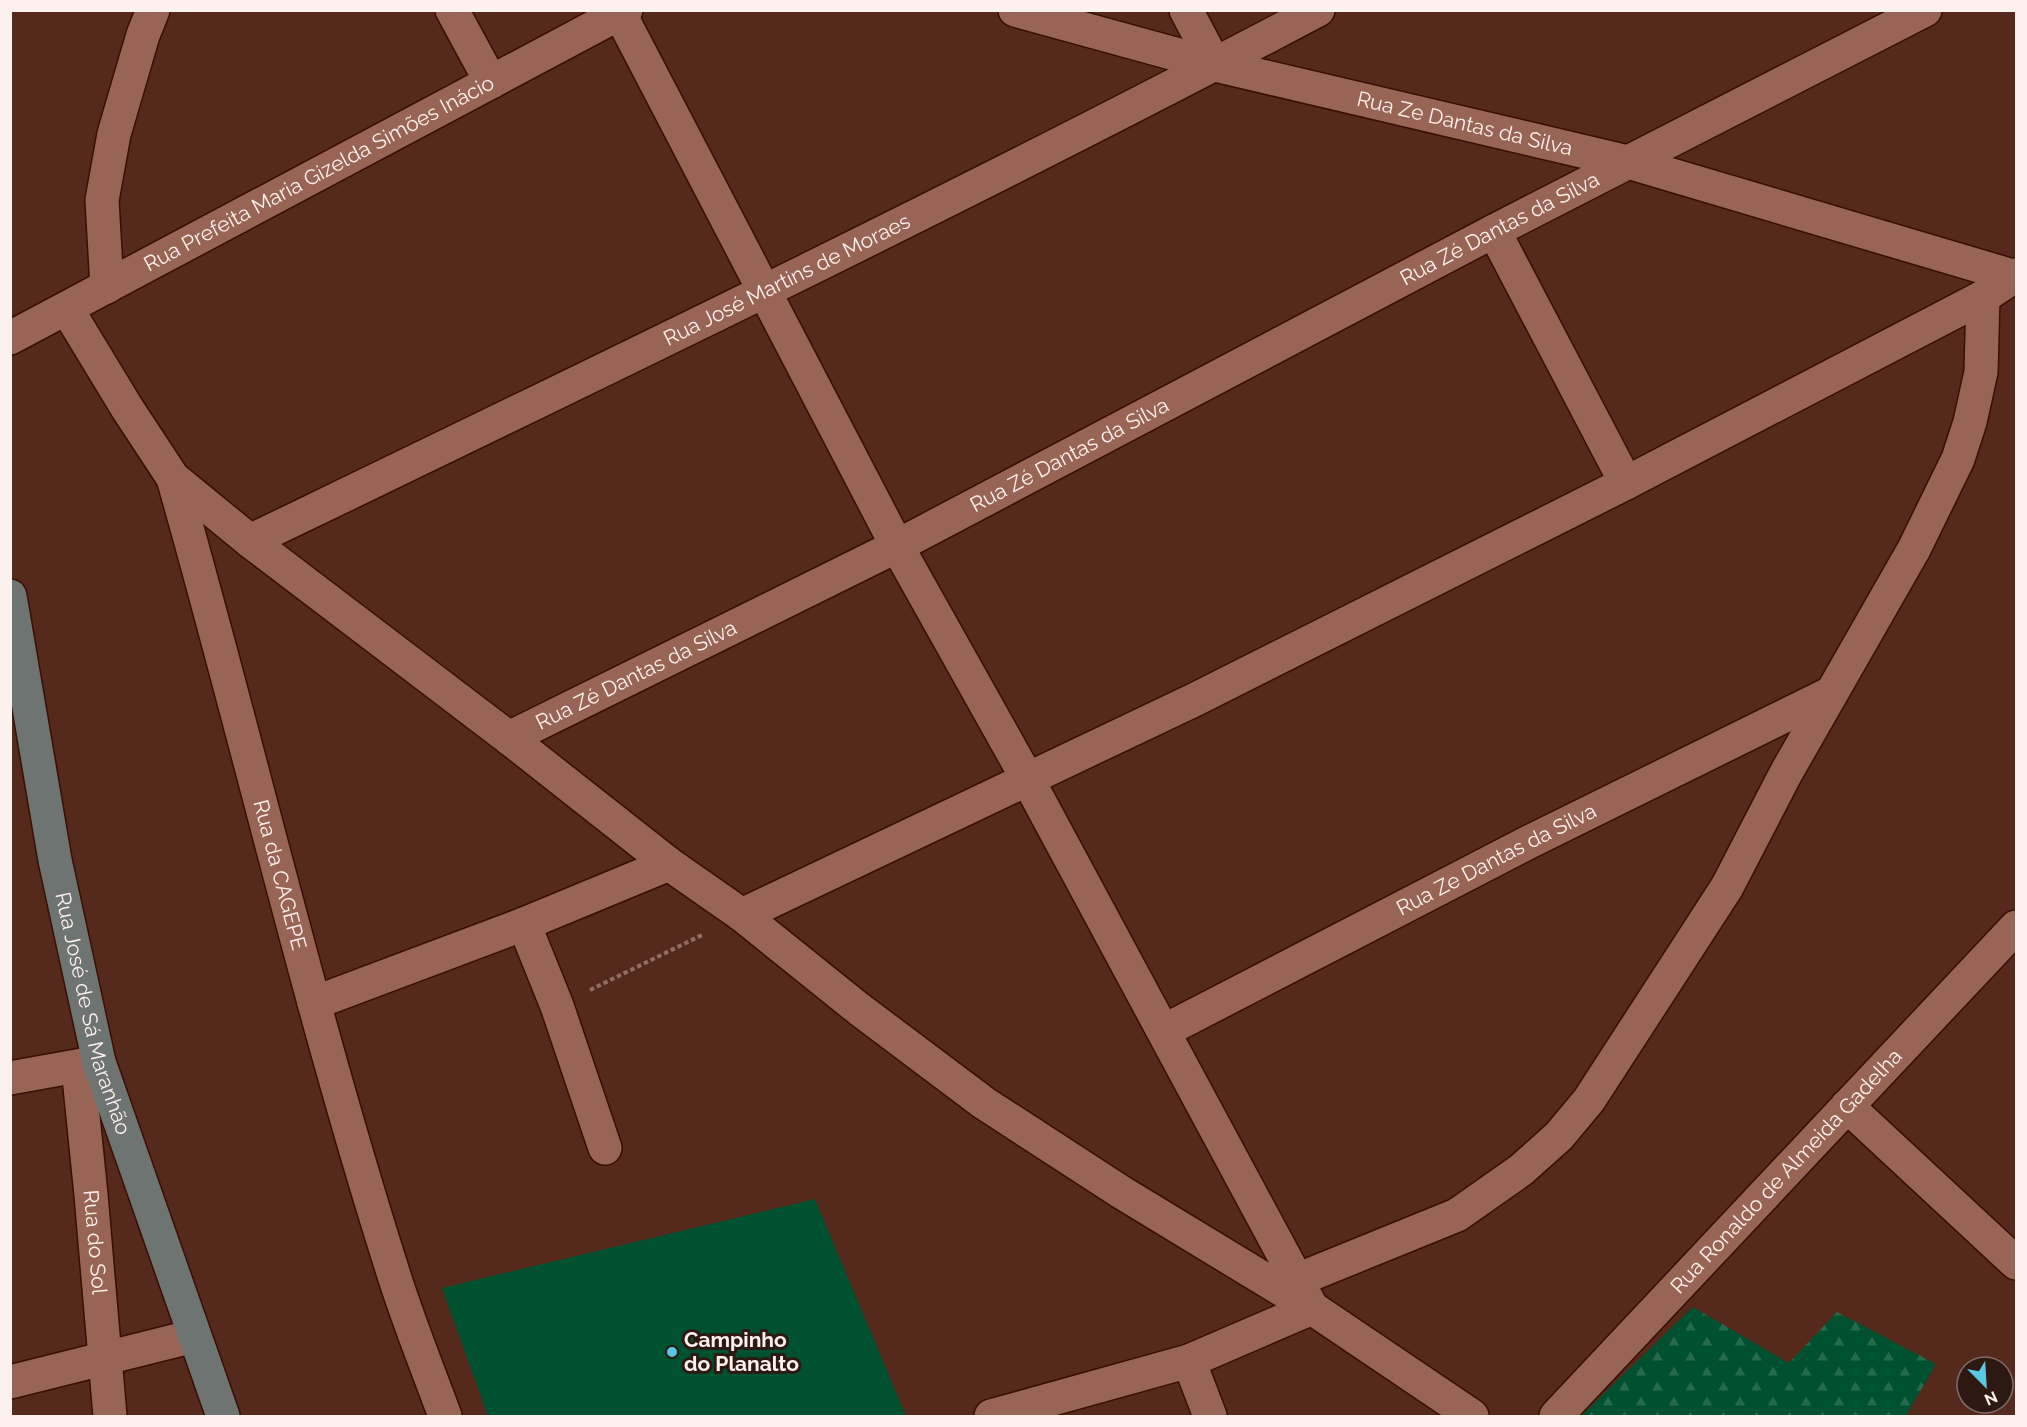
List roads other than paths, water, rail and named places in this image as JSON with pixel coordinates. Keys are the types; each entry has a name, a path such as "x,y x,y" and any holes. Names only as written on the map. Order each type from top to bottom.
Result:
{"street":[{"path":"107,287 102,200 114,134 143,35 153,10"},
{"path":"452,10 491,82"},
{"name":"Rua Ze Dantas da Silva","path":"1015,10 1215,65 1628,162 2016,276"},
{"path":"1186,10 1215,65"},
{"name":"Rua José Martins de Moraes","path":"250,541 765,292 1215,65 1318,10"},
{"name":"Rua Zé Dantas da Silva","path":"509,738 897,546 1494,231 1925,10"},
{"path":"623,12 897,546 1028,780 1304,1294"},
{"name":"Rua Prefeita Maria Gizelda Simões Inácio","path":"10,338 623,12"},
{"path":"1494,231 1626,483"},
{"path":"742,915 1194,700 1626,483 1983,297 2016,276"},
{"path":"991,1416 1189,1361 1304,1294 1456,1215 1521,1170 1559,1136 1608,1071 1727,887 1786,773 1914,549 1958,459 1970,422 1981,372 1983,297"},
{"path":"67,309 173,478 250,541 509,738 669,864 742,915 859,1010 984,1103 1121,1192 1304,1294 1472,1416"},
{"name":"Rua da CAGEPE","path":"173,478 209,604 314,1003 392,1270 445,1416"},
{"name":"Rua José de Sá Maranhão","path":"10,596 17,678 55,860 88,1064 223,1416"},
{"name":"Rua Ze Dantas da Silva","path":"1164,1031 1529,842 1831,693"},
{"path":"314,1003 524,924 669,864"},
{"path":"524,924 557,1006 605,1148"},
{"name":"Rua Ronaldo de Almeida Gadelha","path":"1556,1416 2016,927"},
{"path":"10,1078 88,1064"},
{"name":"Rua do Sol","path":"88,1064 91,1195 110,1416"},
{"path":"1847,1106 2016,1263"},
{"path":"10,1382 194,1336"},
{"path":"1189,1361 1210,1416"}],"place":[{"name":"Campinho do Planalto","path":"672,1352"}]}
